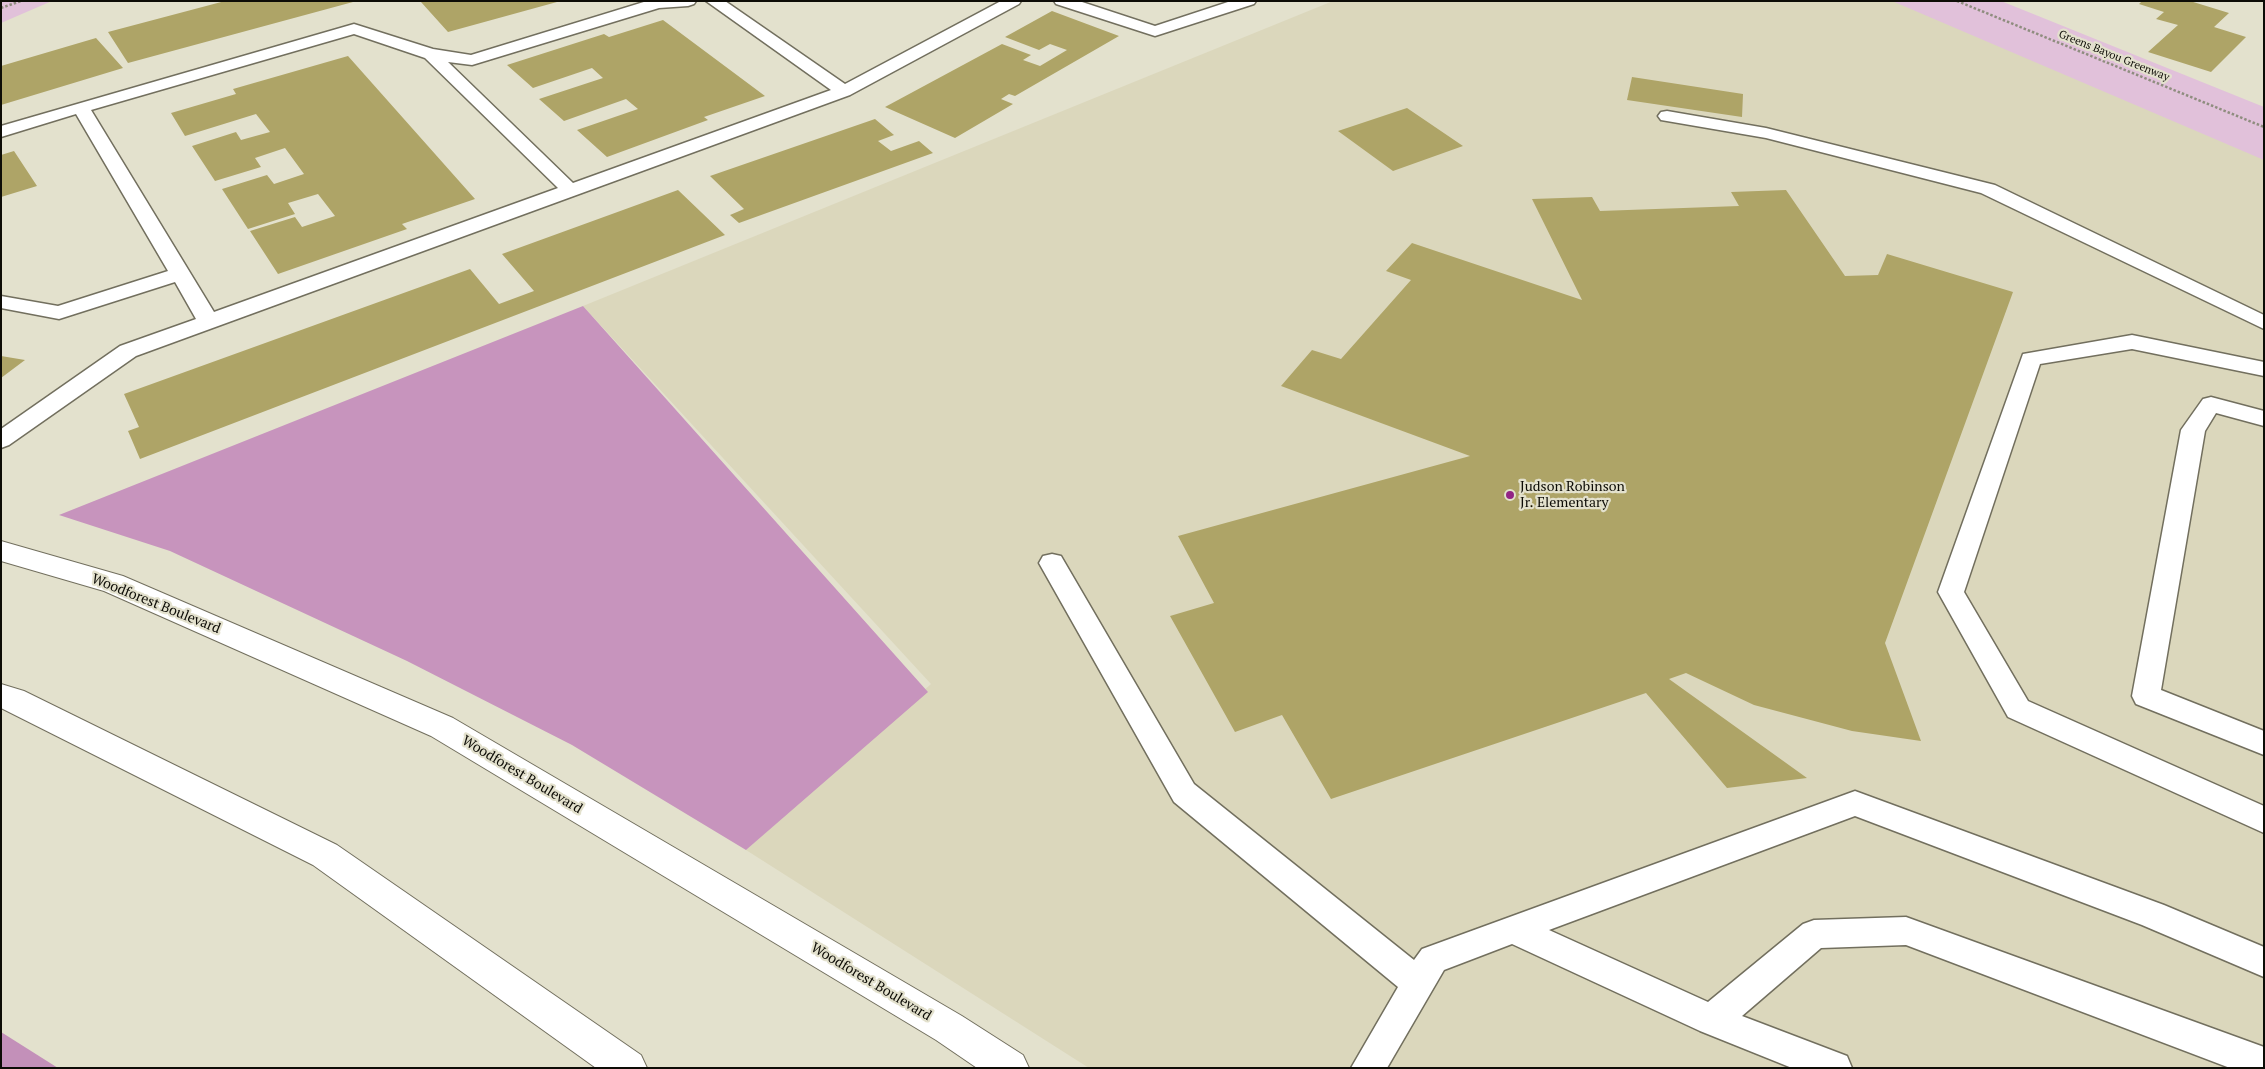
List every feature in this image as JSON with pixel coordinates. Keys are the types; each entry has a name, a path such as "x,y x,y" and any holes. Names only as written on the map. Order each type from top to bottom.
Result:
{"main road":[{"name":"Woodforest Boulevard","path":"1,551 113,583 442,728 949,1028 1010,1068"},
{"path":"1,696 325,855 628,1068"}],"lane":[{"path":"1,132 354,29 430,54 472,60 658,3 688,1"},
{"path":"714,1 844,91"},
{"path":"1,440 128,351 844,91 1013,1"},
{"path":"1062,1 1155,31 1248,1"},
{"path":"430,54 570,190"},
{"path":"81,108 209,322"},
{"path":"1667,116 1766,133 1988,189 2264,322"},
{"path":"1,302 60,314 180,274"},
{"path":"2264,369 2132,342 2031,359 1951,592 2018,709 2264,820"},
{"path":"2264,419 2210,404 2193,430 2146,696 2264,743"},
{"path":"1052,563 1184,793 1419,984"},
{"path":"1368,1068 1433,959 1855,803 2153,915 2264,962"},
{"path":"1514,930 1712,1020 1835,1068"},
{"path":"1712,1020 1814,934 1906,931 2264,1064"}],"path":[{"path":"1,8 21,1"},
{"name":"Greens Bayou Greenway","path":"1957,1 2264,127"}],"shaded area":[{"path":"1,1 52,1 1,23"},
{"name":"Judson Robinson Jr. Elementary","path":"1333,1 1894,1 2264,158 2264,1068 1089,1068 746,850 931,684 583,306"},
{"path":"1892,1 2001,1 2264,107 2264,160"},
{"path":"583,306 928,692 746,850 572,745 407,661 170,551 59,515"},
{"path":"1,1032 58,1068 1,1068"}],"building":[{"path":"225,1 353,2 128,63 108,32"},
{"path":"2142,1 2190,1 2229,13 2214,27 2246,37 2211,72 2148,52 2178,25 2156,19 2164,12 2139,4"},
{"path":"421,2 557,2 448,32"},
{"path":"1052,11 1119,36 1015,96 1009,94 1001,99 1013,104 955,138 885,107 1002,44 1031,55 1023,60 1040,66 1067,50 1050,44 1039,50 1005,37"},
{"path":"663,20 765,96 704,117 708,120 607,157 577,130 638,109 626,99 564,121 539,99 603,78 592,68 533,88 507,65 604,34 609,37"},
{"path":"96,38 123,68 1,105 1,66"},
{"path":"348,56 475,199 402,224 407,229 278,274 250,231 295,217 302,227 335,216 318,194 288,203 295,214 248,229 222,189 267,175 274,184 304,174 285,148 255,158 261,167 215,181 192,146 236,132 241,140 270,132 256,114 185,136 171,113 236,94 233,89"},
{"path":"1632,77 1743,94 1742,117 1627,100"},
{"path":"1407,108 1463,146 1393,171 1338,131"},
{"path":"875,119 894,135 878,141 891,151 919,141 933,153 739,223 730,215 744,209 710,176"},
{"path":"14,151 37,186 1,197 1,155"},
{"path":"678,190 725,235 140,459 128,431 139,427 124,394 470,269 499,304 534,291 502,254"},
{"path":"1786,190 1845,276 1878,275 1887,254 2013,292 1885,643 1921,741 1852,731 1754,705 1686,673 1669,679 1807,778 1727,788 1646,693 1331,799 1282,715 1235,732 1170,616 1214,603 1178,536 1470,456 1281,386 1312,350 1341,359 1411,280 1386,271 1412,243 1582,300 1532,199 1592,197 1600,211 1739,206 1731,192"},
{"path":"1,356 25,360 1,378"}],"place":[{"name":"Judson Robinson Jr. Elementary","path":"1510,495"}]}
